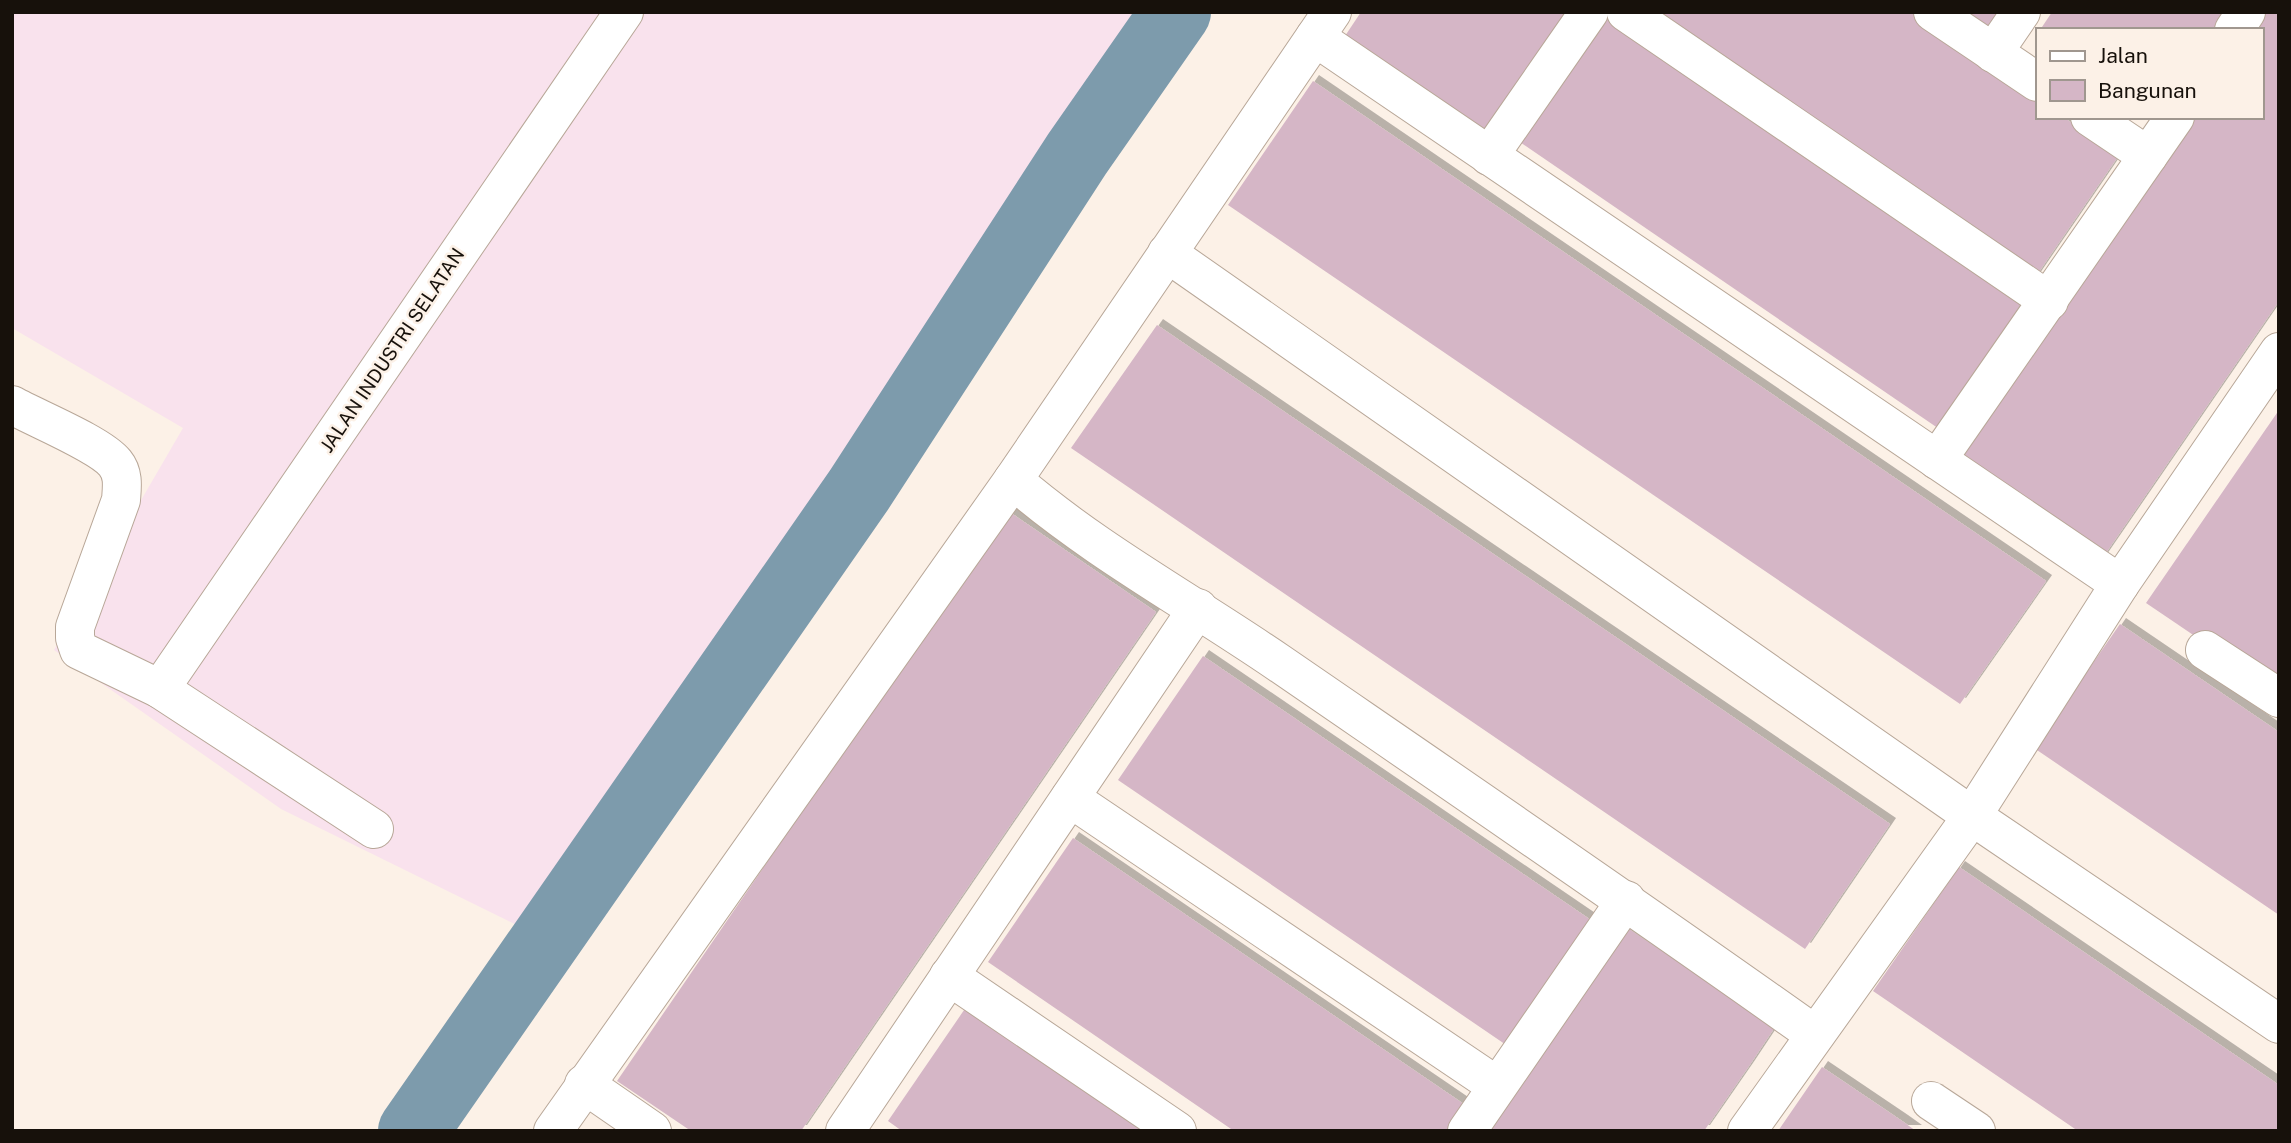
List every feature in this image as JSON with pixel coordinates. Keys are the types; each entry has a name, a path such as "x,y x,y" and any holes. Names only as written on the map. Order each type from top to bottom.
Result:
{"street":[{"name":"JALAN INDUSTRI SELATAN","path":"160,689 624,12"},
{"path":"1489,156 1589,12"},
{"path":"1626,12 2049,301"},
{"path":"1933,12 2036,81"},
{"path":"1993,53 2021,12"},
{"path":"2235,28 2246,12"},
{"path":"554,1131 584,1084 1013,480 1323,25 1489,156 2120,584"},
{"path":"2093,119 2148,156"},
{"path":"1937,460 2174,119"},
{"path":"1167,253 1972,816 2279,1024"},
{"path":"1747,1131 1972,816 2120,584 2279,352"},
{"path":"12,405 114,462 123,480 121,500 75,627 79,650 160,689 374,829"},
{"path":"1013,480 1057,518 1198,608 1626,900 1814,1034"},
{"path":"845,1131 1198,608"},
{"path":"2205,650 2279,698"},
{"path":"1070,798 1497,1086"},
{"path":"1467,1131 1626,900"},
{"path":"949,976 1177,1131"},
{"path":"584,1084 652,1131"},
{"path":"1931,1101 1976,1131"}],"shaded area":[{"path":"12,12 1183,12 547,940 281,809 54,650 183,428 12,328"}],"building":[{"path":"1361,12 1579,12 1492,140 1343,39"},
{"path":"1642,12 1910,12 2036,98 2036,119 2066,119 2119,155 2034,279"},
{"path":"1945,12 2007,12 1987,42"},
{"path":"2052,12 2239,12 2228,28 2041,28"},
{"path":"2259,12 2279,12 2279,301 2099,563 1950,463 2185,119 2263,119 2263,28 2248,28"},
{"path":"1597,13 2034,311 1948,435 1511,136"},
{"path":"1313,81 2046,581 1960,704 1228,205"},
{"path":"1157,325 1890,824 1805,949 1071,448"},
{"path":"2279,410 2279,693 2146,603"},
{"path":"1008,511 1156,612 801,1131 691,1131 617,1081"},
{"path":"2120,624 2279,732 2279,915 2034,748"},
{"path":"1203,656 1601,927 1515,1051 1118,780"},
{"path":"1073,838 1471,1109 1456,1131 1234,1131 988,962"},
{"path":"1959,867 2279,1085 2279,1131 2078,1131 1873,991"},
{"path":"1626,927 1775,1027 1749,1066 1704,1131 1487,1131"},
{"path":"973,997 1169,1131 902,1131 888,1121"},
{"path":"1822,1067 1902,1121 1916,1131 1778,1131"}],"waterway":[{"path":"413,1131 859,490 1077,154 1176,12"}]}
